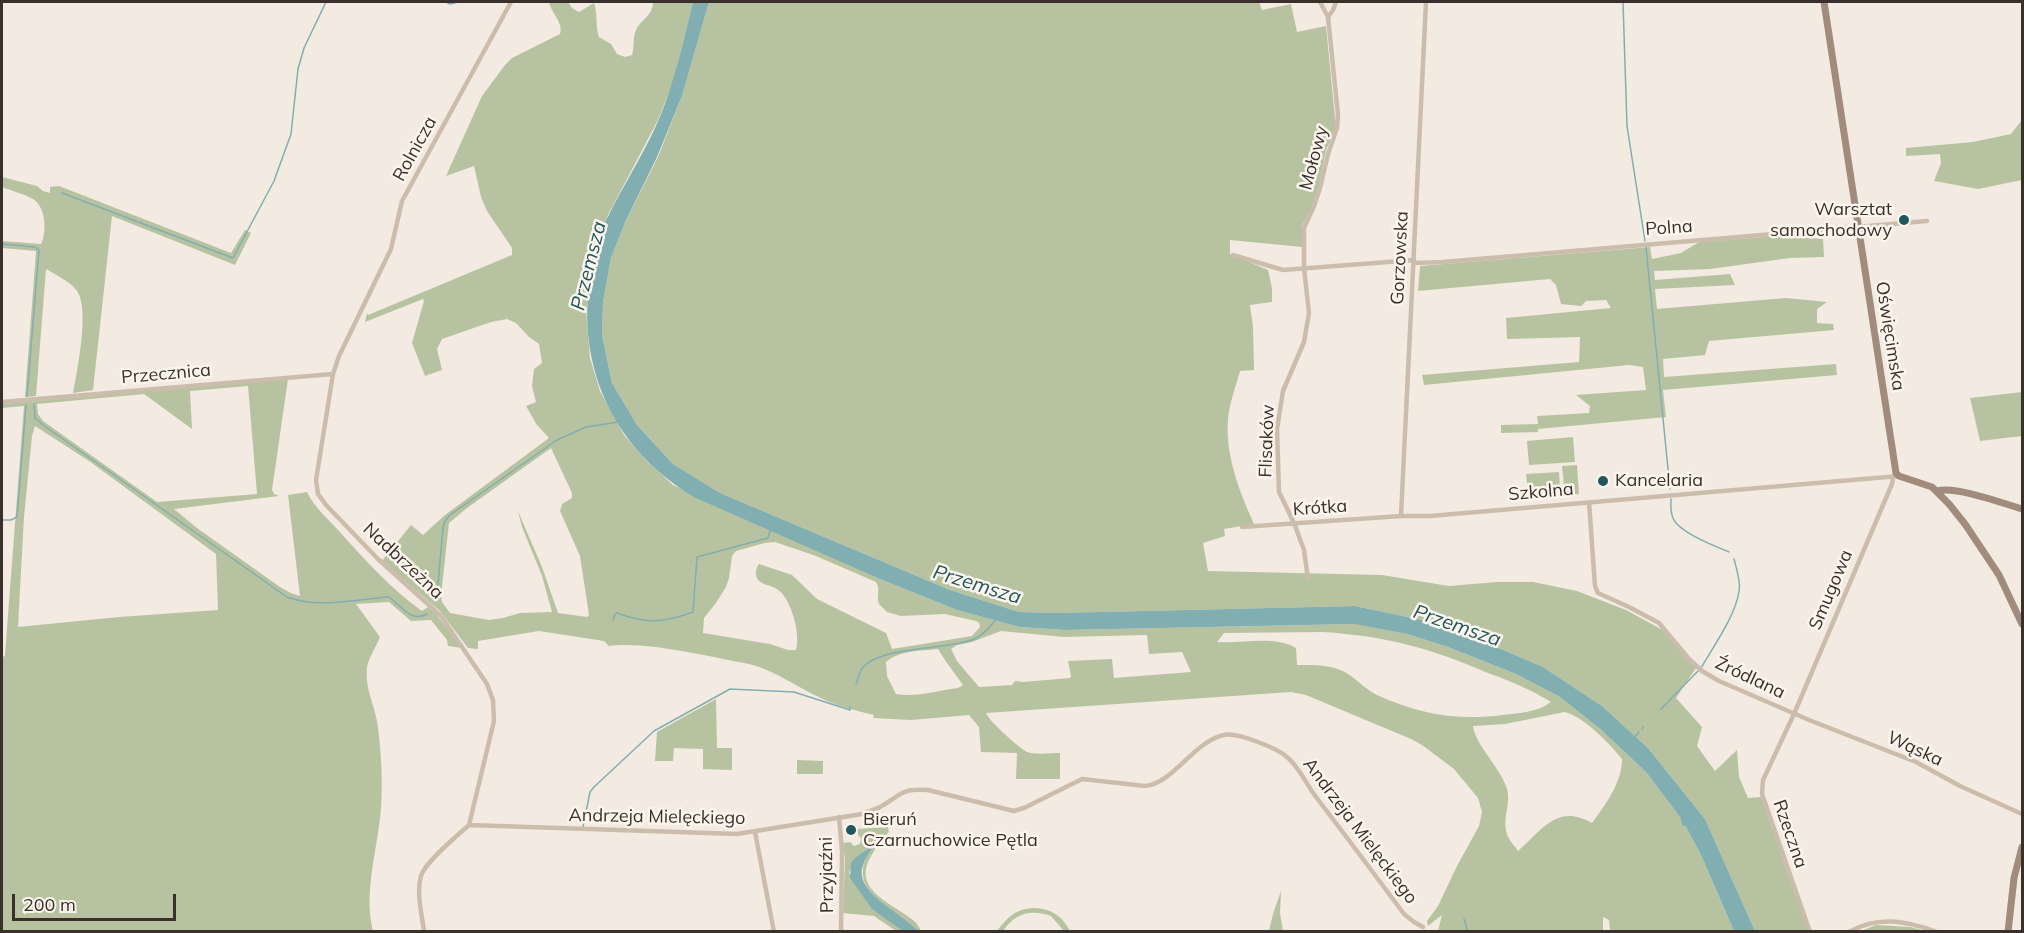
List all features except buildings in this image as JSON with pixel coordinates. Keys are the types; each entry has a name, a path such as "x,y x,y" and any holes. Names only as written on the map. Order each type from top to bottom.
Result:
{"street":[{"name":"Rolnicza","path":"358,317 391,249 402,201 511,2"},
{"path":"1320,2 1328,17 1336,2"},
{"name":"Gorzowska","path":"1401,516 1426,2"},
{"name":"Oświęcimska","path":"1824,2 1896,476"},
{"name":"Mołowy","path":"1304,268 1304,228 1314,206 1337,128 1338,115 1328,17"},
{"name":"Polna","path":"1233,255 1279,269 1414,261 1454,261 1927,220"},
{"name":"Flisaków","path":"1304,268 1309,313 1304,342 1283,390 1277,429 1279,492 1304,550 1308,579"},
{"name":"Nadbrzeżna","path":"358,317 333,374 316,474 316,488 319,496 378,559 441,616 483,676 493,698 494,724 469,825"},
{"name":"Przecznica","path":"2,402 333,374"},
{"path":"1896,476 1925,483 1937,490 1965,524 2000,574 2022,624"},
{"name":"Szkolna","path":"1401,516 1430,516 1896,476"},
{"name":"Smugowa","path":"1794,714 1896,476"},
{"path":"1937,490 1952,490 2022,509"},
{"name":"Źródlana","path":"1589,502 1595,586 1598,593 1659,624 1689,659 1719,681 1794,714"},
{"name":"Krótka","path":"1242,527 1401,516"},
{"name":"Wąska","path":"1794,714 1916,762 1960,786 2022,814"},
{"name":"Rzeczna","path":"1794,714 1763,780 1762,794 1810,932"},
{"name":"Andrzeja Mielęckiego","path":"469,825 737,834 862,814 879,807 901,792 919,789 1014,811 1082,779 1151,786 1214,738 1234,734 1279,751 1288,758 1404,914 1423,927"},
{"name":"Przyjaźni","path":"839,817 842,851 842,932"},
{"path":"423,932 420,894 422,874 427,866 469,825"},
{"path":"755,832 774,932"},
{"path":"2008,932 2014,878 2022,847"},
{"path":"1849,932 1866,923 1879,920 1906,922 1937,932"}],"green space":[{"path":"549,2 568,2 579,12 594,3 599,37 611,44 617,54 625,57 632,55 636,30 651,11 653,2 693,2 673,82 658,120 608,215 586,309 590,358 600,391 624,435 673,485 880,579 957,610 1019,627 1065,630 1355,624 1407,634 1448,647 1516,674 1560,697 1599,728 1646,772 1680,817 1682,825 1686,827 1701,855 1734,931 1610,931 1609,920 1603,917 1603,931 1438,931 1442,915 1428,926 1427,921 1438,906 1479,826 1482,812 1478,798 1454,769 1422,745 1306,695 1291,692 986,713 1005,734 1027,752 1060,753 1060,779 1016,779 1017,753 981,752 979,727 969,715 911,720 873,718 874,715 849,709 815,696 769,671 749,664 660,648 609,646 604,641 539,631 478,641 478,649 468,648 440,611 382,561 411,525 423,535 445,515 549,438 537,425 526,406 536,402 532,386 534,369 542,363 539,344 516,323 507,319 491,322 442,339 437,349 442,370 425,376 412,343 423,299 365,322 367,313 368,315 512,255 512,248 487,211 481,197 474,166 446,176 482,96 505,65 512,58 560,34 559,22","holes":["551,448 572,493 572,498 562,504 560,511 580,556 589,615 587,617 558,613 542,567 518,511 542,576 552,612 520,613 489,620 450,613 442,602 441,596 449,523","775,542 816,556 876,582 879,604 887,612 901,616 945,614 976,621 980,627 972,636 892,649 886,633 817,599 792,575 759,564 756,572 758,580 777,589 787,600 796,626 796,650 703,633 704,618 726,587 732,556 736,551","1001,631 1064,637 1147,635 1149,654 1182,652 1191,672 1114,678 1112,659 1068,661 1070,678 1015,681 1012,685 979,687 957,661 951,649","1323,632 1388,640 1467,664 1521,686 1551,702 1535,710 1486,717 1438,714 1408,707 1377,695 1338,669 1297,665 1296,648 1287,644 1268,641 1217,642 1224,633","938,649 963,685 958,688 919,694 896,694 887,676 886,662 898,655","1565,712 1580,719 1596,732 1622,759 1616,785 1592,823 1569,816 1560,818 1543,828 1518,851 1506,831 1507,789 1478,741 1473,726 1505,724"]},
{"path":"709,2 1259,2 1262,10 1291,4 1297,32 1326,26 1336,128 1326,150 1316,199 1302,226 1302,247 1230,240 1230,254 1268,270 1272,302 1250,305 1254,370 1240,371 1228,420 1231,460 1254,524 1224,529 1225,536 1203,543 1208,571 1382,575 1449,586 1533,582 1577,591 1626,610 1668,633 1696,668 1676,698 1702,727 1697,746 1715,771 1737,750 1739,777 1748,798 1761,797 1808,930 1755,931 1705,819 1648,748 1602,706 1543,667 1461,632 1426,621 1355,606 1019,612 950,590 720,493 673,464 637,425 612,383 602,335 603,302 611,258 626,220 658,157 682,96"},
{"path":"2022,120 2022,180 1978,189 1934,181 1941,163 1940,154 1906,156 1906,148 1973,142 2011,134"},
{"path":"2,177 37,186 50,193 50,187 59,186 231,253 245,230 251,233 235,265 112,216 93,390 73,393 83,325 81,300 71,285 46,269 36,396 25,397 36,251 2,248 2,241 41,244 44,220 41,208 33,199 2,187"},
{"path":"1778,236 1823,239 1824,257 1790,258 1710,269 1654,271 1655,280 1730,274 1735,285 1655,289 1657,309 1786,298 1827,302 1817,309 1817,323 1833,324 1834,330 1709,341 1705,355 1663,359 1664,377 1836,364 1837,375 1663,390 1666,417 1538,429 1538,432 1501,433 1501,425 1538,424 1537,416 1589,413 1590,406 1576,395 1646,390 1643,367 1629,365 1424,385 1422,375 1579,362 1580,337 1507,339 1506,318 1611,308 1606,300 1586,301 1581,306 1561,304 1556,285 1550,279 1418,291 1420,266 1650,247 1652,259 1681,253 1699,242"},
{"path":"288,379 272,490 279,496 174,509 280,587 300,596 288,495 307,492 313,503 378,573 422,611 428,607 436,614 462,648 448,646 447,640 431,620 411,621 389,602 356,604 380,637 367,667 368,688 377,721 382,775 381,808 370,885 370,916 373,931 2,931 2,657 5,656 24,406 2,408 2,404","holes":["248,386 257,494 157,502 43,421 38,414 37,404 144,394 192,429 190,391","35,426 89,461 216,554 218,610 18,627 24,517"]},
{"path":"2022,392 2022,436 1980,441 1970,398"},
{"path":"1573,437 1575,462 1529,465 1527,441"},
{"path":"1577,465 1579,494 1565,495 1562,466"},
{"path":"1559,472 1560,488 1528,490 1526,474"},
{"path":"716,699 717,748 732,748 732,770 703,769 703,749 674,748 673,761 655,761 657,732"},
{"path":"797,760 823,761 823,774 797,774"},
{"path":"888,827 889,832 870,858 866,869 866,879 878,895 913,920 921,931 883,904 868,889 863,866 872,846 857,856 849,873 903,931 896,931 874,916 843,913 845,859 843,843 850,842 854,846 860,844 861,838 857,829"},
{"path":"1281,891 1280,913 1283,931 1269,931 1273,914"},
{"path":"1034,908 1056,914 1070,931 1064,931 1051,916 1030,913 1018,916 1003,931 997,931 1012,915"},
{"path":"1876,925 1910,927 1925,931 1861,931"}],"water":[{"path":"693,2 709,2 682,96 611,258 603,302 602,335 612,383 637,425 673,464 720,493 950,590 1019,612 1355,606 1426,621 1461,632 1543,667 1602,706 1648,748 1705,819 1755,931 1734,931 1701,855 1686,827 1682,825 1680,817 1646,772 1599,728 1560,697 1516,674 1448,647 1407,634 1354,624 1065,630 1019,627 957,610 880,579 696,498 669,480 645,458 625,434 609,408 597,380 590,350 587,318 590,271 595,249 601,232 665,105"},
{"path":"880,836 863,865 862,875 865,885 872,894 918,931 903,931 872,909 850,878 851,863 872,846"}],"waterway":[{"path":"62,193 233,258 274,181 291,134 298,69 304,48 326,2"},
{"path":"446,2 450,4 458,2"},
{"path":"1623,2 1627,126 1645,241"},
{"path":"2,244 35,247 39,250 27,396"},
{"path":"1646,247 1670,489"},
{"path":"34,404 35,418 43,425 287,597 299,601 325,603 389,597 411,615 427,614"},
{"path":"2,520 17,517 26,405"},
{"path":"437,595 443,528 450,515 557,440 586,427 619,422"},
{"path":"1671,499 1672,516 1676,523 1698,538 1729,552"},
{"path":"613,620 617,613 655,621 693,612 697,557 768,538 770,531"},
{"path":"1701,668 1723,631 1737,600 1739,583 1734,559"},
{"path":"856,684 861,670 882,656 966,642 978,637 995,621"},
{"path":"1661,709 1698,671"},
{"path":"583,827 590,792 594,787 654,731 730,689 794,692 850,710 850,707"},
{"path":"1634,738 1639,732"},
{"path":"1464,919 1468,932"}],"place":[{"name":"Warsztat samochodowy","path":"1904,220"},
{"name":"Kancelaria","path":"1603,481"},
{"name":"Bieruń Czarnuchowice Pętla","path":"851,830"}],"water label":[{"name":"Przemsza","path":"589,266"},
{"name":"Przemsza","path":"977,585"},
{"name":"Przemsza","path":"1457,626"}]}
